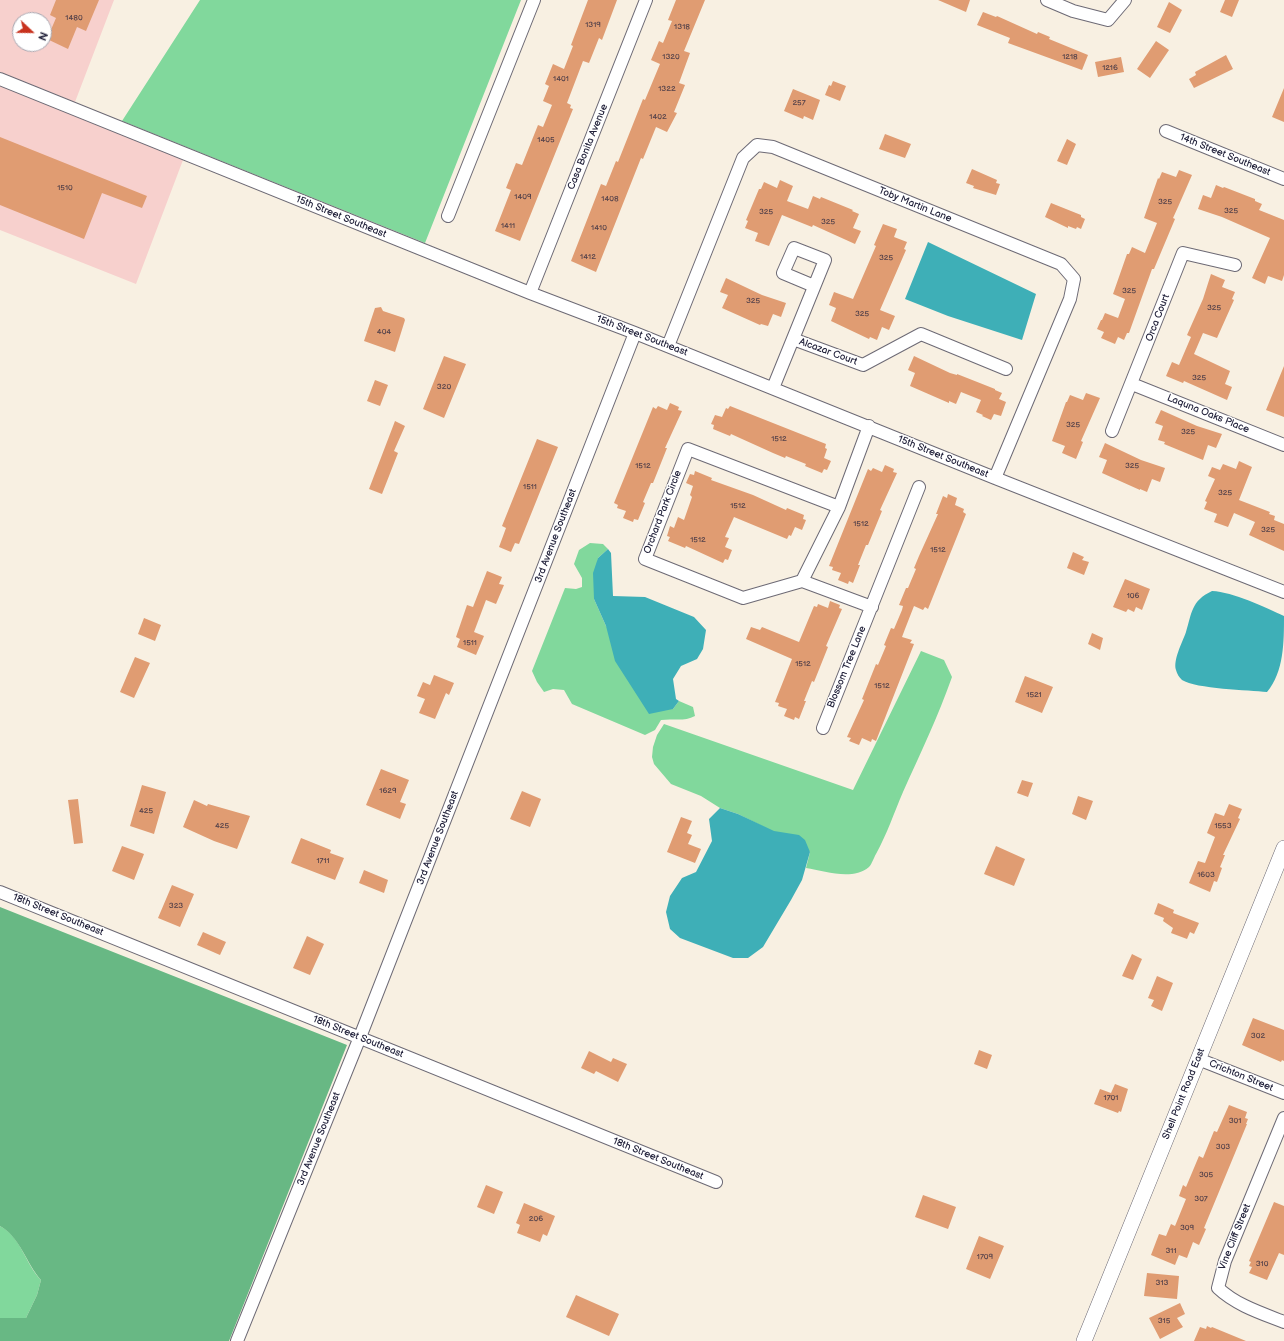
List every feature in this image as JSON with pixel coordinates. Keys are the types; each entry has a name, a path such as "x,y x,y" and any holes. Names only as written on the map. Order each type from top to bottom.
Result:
{"street":[{"path":"448,216 534,0"},
{"name":"Casa Bonita Avenue","path":"530,293 646,0"},
{"path":"1047,0 1073,11 1108,20 1125,0"},
{"name":"15th Street Southeast","path":"0,79 530,293 636,333 995,478 1284,592"},
{"name":"14th Street Southeast","path":"1166,131 1284,179"},
{"name":"Toby Martin Lane","path":"668,346 743,158 757,145 773,147 1061,264 1074,279 1070,299 995,478"},
{"name":"Alcazar Court","path":"814,286 783,272 794,248 825,260 793,339 863,365 921,334 1006,369"},
{"name":"Orca Court","path":"1112,431 1183,253 1235,265"},
{"name":"3rd Avenue Southeast","path":"237,1341 360,1037 636,333"},
{"path":"773,388 793,339"},
{"name":"Laquna Oaks Place","path":"1132,384 1284,445"},
{"path":"869,426 839,507 802,581 872,607"},
{"name":"Orchard Park Circle","path":"802,581 743,598 645,559 688,449 839,507"},
{"name":"Blossom Tree Lane","path":"823,728 919,487"},
{"name":"Shell Point Road East","path":"1084,1341 1284,848"},
{"name":"18th Street Southeast","path":"0,892 716,1182"},
{"name":"Crichton Street","path":"1198,1059 1284,1093"},
{"name":"Vine Cliff Street","path":"1284,1118 1225,1261 1218,1288 1237,1302 1284,1322"}],"shaded area":[{"path":"0,0 114,0 75,102 0,72"},
{"path":"0,86 183,160 136,284 0,230"}],"green space":[{"path":"200,0 521,0 425,243 122,121"},
{"path":"590,543 603,544 608,549 598,558 594,599 606,626 673,709 679,701 693,707 695,716 683,719 661,720 655,730 645,735 572,704 564,690 553,689 544,692 537,682 532,671 565,588 576,589 582,587 582,578 574,564 579,550"},
{"path":"921,651 944,660 952,677 935,721 903,792 884,839 870,866 862,871 838,874 806,868 810,852 793,836 774,832 738,814 720,808 701,796 671,784 654,764 652,757 653,747 657,735 664,724 853,790"},
{"path":"0,907 347,1045 229,1341 0,1341 0,1318 26,1318 37,1295 41,1280 18,1243 0,1226"},
{"path":"0,1226 18,1243 41,1280 37,1295 26,1318 0,1318"}],"water":[{"path":"928,242 1036,294 1022,340 948,316 905,299"},
{"path":"608,549 611,553 613,596 645,597 694,617 706,630 703,649 697,659 681,666 673,679 676,699 679,701 673,709 649,714 615,661 606,626 594,599 593,573 598,558"},
{"path":"1212,591 1239,597 1284,616 1284,636 1280,666 1273,684 1267,692 1223,689 1189,683 1182,680 1178,674 1175,666 1177,656 1193,608 1200,599"},
{"path":"720,808 738,814 774,831 799,835 805,840 810,852 802,880 791,900 763,947 748,958 733,958 680,938 670,929 666,912 670,896 682,878 696,872 712,841 709,819"}],"building":[{"path":"56,0 99,0 86,31 77,27 68,49 52,41 52,27 56,18 52,16 51,12"},
{"path":"588,0 617,0 602,40 599,38 589,63 583,61 567,103 571,105 570,108 573,109 520,241 495,231 511,190 506,188 516,163 522,165 538,125 543,127 552,105 543,101 549,86 545,84 553,64 564,69 573,46 571,45"},
{"path":"676,0 705,0 684,51 690,53 679,83 685,85 674,112 677,113 667,132 656,127 643,159 641,158 596,272 571,261 601,184 606,186 616,161 618,162 643,99 645,100 660,64 651,60 659,41 663,43 672,21 668,20"},
{"path":"938,0 970,0 966,12"},
{"path":"1225,0 1239,0 1232,17 1220,12"},
{"path":"1169,2 1182,10 1170,33 1157,27"},
{"path":"983,12 996,17 997,16 1037,34 1038,32 1050,37 1049,39 1088,55 1082,70 1008,43 1010,38 977,25"},
{"path":"1156,41 1169,50 1150,78 1137,69"},
{"path":"1226,55 1233,69 1194,88 1189,79 1196,75 1195,72"},
{"path":"1121,57 1124,72 1098,77 1095,62"},
{"path":"833,81 846,86 840,101 825,95 829,85 831,86"},
{"path":"1284,88 1284,122 1272,117"},
{"path":"793,89 820,100 813,120 804,116 803,119 784,111"},
{"path":"885,134 911,144 905,158 879,149"},
{"path":"0,137 147,196 142,208 102,193 84,239 0,205"},
{"path":"1067,139 1076,144 1067,165 1057,161"},
{"path":"972,169 997,180 996,183 1000,184 996,195 973,188 974,186 966,183"},
{"path":"1179,170 1192,175 1173,218 1175,219 1154,269 1152,269 1129,333 1127,333 1124,340 1118,337 1115,344 1101,338 1104,332 1097,329 1105,313 1118,318 1125,299 1113,294 1127,254 1129,254 1132,247 1145,253 1157,223 1144,218 1158,178 1159,179 1162,172 1176,177"},
{"path":"780,180 793,186 787,201 808,209 813,196 820,199 821,197 853,210 852,211 859,214 853,228 861,231 855,244 813,225 812,227 782,215 769,246 755,241 758,233 745,228 748,221 746,220 759,189 761,189 764,182 777,188"},
{"path":"1216,185 1255,199 1255,201 1262,204 1259,210 1284,220 1284,275 1282,281 1268,276 1265,284 1252,278 1270,238 1222,217 1198,209 1203,195 1211,198"},
{"path":"1051,203 1081,215 1081,217 1085,219 1081,229 1068,226 1068,228 1045,217"},
{"path":"883,224 897,229 894,237 907,242 904,249 906,250 880,310 895,316 889,330 882,327 877,340 870,337 869,339 831,321 836,308 829,305 834,292 853,299 876,246 874,245"},
{"path":"1211,274 1225,280 1222,287 1235,292 1232,299 1234,300 1217,338 1203,333 1194,354 1230,371 1225,384 1232,387 1227,400 1184,381 1183,383 1166,376 1172,362 1179,365 1191,337 1187,335 1203,299"},
{"path":"726,278 762,295 786,303 781,317 773,314 768,326 760,325 722,308 728,295 720,292"},
{"path":"381,307 383,311 404,318 405,320 395,352 364,341 375,308"},
{"path":"444,356 466,364 444,418 423,409"},
{"path":"914,356 950,373 957,374 1002,393 999,399 1006,402 1001,416 994,414 991,420 982,416 983,415 976,412 981,400 961,392 956,404 949,401 949,403 910,386 915,373 908,370"},
{"path":"1284,366 1284,417 1266,410"},
{"path":"375,380 388,385 380,406 367,401"},
{"path":"1086,393 1100,398 1081,441 1083,442 1076,459 1062,453 1065,446 1052,441 1070,395 1083,400"},
{"path":"670,403 679,407 678,410 682,411 665,448 667,448 653,483 651,483 643,502 645,503 638,520 634,519 633,522 623,518 626,511 617,508 618,505 614,503 653,407 656,409 658,406 667,410"},
{"path":"730,406 826,444 825,448 827,449 824,458 831,461 827,470 824,469 822,473 805,466 806,464 786,456 785,458 731,434 730,436 713,429 714,425 711,424 715,415 722,417 726,408 728,409"},
{"path":"1161,410 1197,426 1222,434 1216,448 1208,445 1203,460 1164,444 1165,442 1158,440 1163,426 1155,423"},
{"path":"395,421 405,426 394,451 398,453 382,494 369,489"},
{"path":"537,439 558,447 519,544 515,543 511,552 499,547 506,528 502,526"},
{"path":"1105,443 1141,460 1165,468 1160,482 1152,479 1147,492 1102,473 1107,460 1099,457"},
{"path":"1239,461 1252,467 1239,500 1270,512 1269,514 1275,516 1274,520 1284,524 1284,551 1249,535 1255,522 1234,513 1228,527 1214,522 1217,514 1204,509 1207,502 1205,501 1215,479 1208,476 1212,467 1220,470 1223,464 1236,469"},
{"path":"885,465 894,469 893,472 897,473 880,510 882,511 868,545 866,545 858,565 860,565 853,583 849,581 848,584 838,580 841,573 832,570 833,567 829,566 868,469 871,471 873,468 882,472"},
{"path":"695,471 712,478 711,480 753,495 786,510 787,508 804,515 803,519 806,520 802,530 795,527 791,536 789,535 787,539 734,517 725,537 729,538 725,547 732,550 728,560 725,559 723,563 686,546 685,548 668,541 670,537 667,536 670,526 674,528 678,517 684,520 692,497 690,495 693,486 686,483 690,474 694,475"},
{"path":"948,494 957,498 955,505 964,509 963,512 966,514 928,609 925,607 923,610 914,606 902,637 912,640 910,643 914,644 876,741 872,739 871,742 862,738 859,745 849,741 851,738 847,737 864,700 862,699 876,664 878,665 886,646 884,645 891,628 894,629 902,610 903,606 899,605 916,569 914,568 938,514 936,514 943,496 947,498"},
{"path":"1073,552 1084,557 1082,560 1089,562 1084,575 1067,568"},
{"path":"487,571 502,577 499,584 504,585 496,604 486,600 474,632 484,636 476,655 457,647 460,639 456,637 467,605 473,607"},
{"path":"1125,579 1150,589 1142,610 1136,607 1134,612 1128,609 1126,612 1113,607"},
{"path":"830,601 840,605 839,608 842,609 826,646 828,647 814,682 812,681 804,701 806,701 799,719 795,717 794,720 784,716 787,709 778,706 779,703 775,702 792,659 746,639 751,627 760,630 762,627 799,642 814,606 817,607 818,604 828,608"},
{"path":"144,618 161,625 155,641 138,634"},
{"path":"1092,633 1103,638 1100,650 1088,644"},
{"path":"135,657 150,663 134,698 120,692"},
{"path":"434,675 454,683 449,695 446,693 435,719 419,713 425,699 417,696 423,682 430,685"},
{"path":"1025,676 1053,687 1042,713 1015,702"},
{"path":"381,769 409,780 400,802 406,804 400,819 366,805"},
{"path":"1022,780 1033,783 1028,797 1017,793"},
{"path":"142,785 166,792 154,834 130,826"},
{"path":"522,791 541,799 530,827 510,819"},
{"path":"1078,796 1093,801 1086,820 1072,814"},
{"path":"78,799 83,843 74,844 68,800"},
{"path":"194,800 207,806 208,804 250,816 237,849 214,841 183,827"},
{"path":"1229,804 1242,809 1238,818 1240,819 1223,855 1225,855 1220,867 1222,868 1217,882 1214,881 1210,892 1189,883 1198,861 1205,863 1215,837 1207,833 1215,813 1224,816"},
{"path":"681,817 692,821 687,833 692,835 688,844 701,849 695,863 667,852"},
{"path":"301,838 331,850 330,853 344,858 335,880 291,863"},
{"path":"122,846 144,854 134,880 112,871"},
{"path":"996,846 1025,859 1014,886 984,874"},
{"path":"364,870 388,880 384,893 359,883"},
{"path":"172,885 194,894 180,927 158,918"},
{"path":"1158,903 1174,910 1173,913 1199,923 1194,934 1190,932 1187,939 1171,933 1173,928 1163,921 1164,918 1154,914"},
{"path":"203,932 226,942 220,955 197,945"},
{"path":"307,936 324,944 310,975 293,968"},
{"path":"1132,954 1142,959 1133,980 1122,976"},
{"path":"1157,976 1173,983 1162,1011 1151,1006 1154,1000 1148,998"},
{"path":"1253,1018 1284,1030 1284,1061 1282,1060 1281,1062 1242,1045"},
{"path":"979,1050 992,1055 987,1069 974,1064"},
{"path":"589,1051 611,1062 613,1058 627,1064 618,1082 596,1071 594,1074 581,1068"},
{"path":"1115,1084 1128,1089 1121,1112 1119,1111 1118,1113 1094,1104 1100,1089 1111,1093"},
{"path":"1229,1105 1247,1112 1245,1118 1248,1119 1247,1124 1204,1228 1206,1229 1199,1245 1193,1242 1187,1258 1179,1255 1175,1265 1151,1255 1159,1234 1166,1236 1171,1224 1175,1226 1186,1199 1179,1196 1183,1185 1186,1187 1199,1156 1203,1158 1214,1131 1217,1132"},
{"path":"486,1185 503,1192 494,1214 477,1207"},
{"path":"923,1195 956,1207 948,1229 915,1217"},
{"path":"1274,1202 1284,1206 1284,1255 1279,1253 1267,1280 1249,1273 1252,1267 1249,1266 1251,1262 1249,1261"},
{"path":"524,1203 555,1216 547,1236 543,1234 540,1242 517,1233 520,1225 516,1223"},
{"path":"979,1236 1004,1246 990,1279 966,1269"},
{"path":"1147,1273 1179,1276 1177,1299 1144,1296"},
{"path":"576,1295 619,1314 609,1336 566,1317"},
{"path":"1180,1303 1185,1314 1177,1318 1183,1327 1160,1339 1149,1318"},
{"path":"1207,1326 1246,1341 1194,1341 1200,1327 1206,1329"}]}
